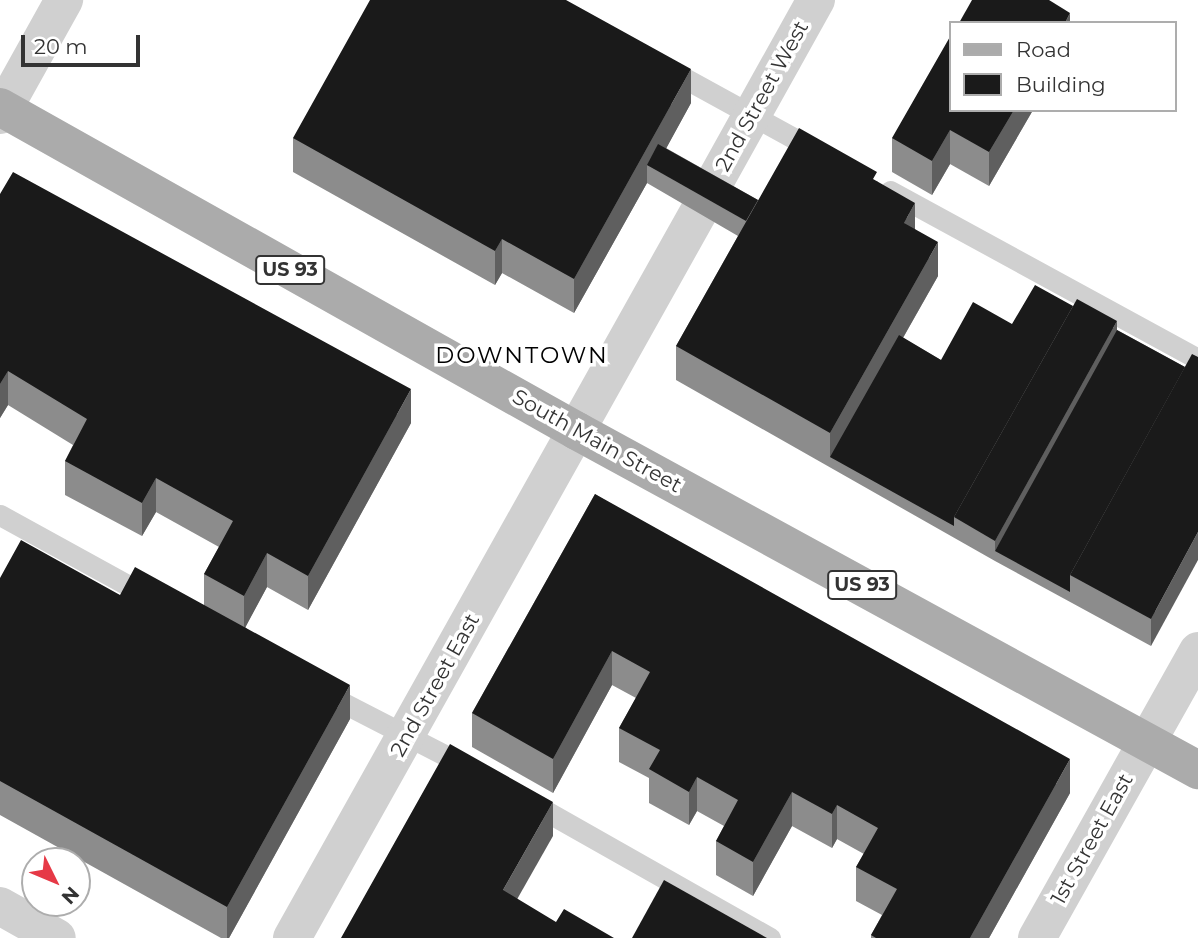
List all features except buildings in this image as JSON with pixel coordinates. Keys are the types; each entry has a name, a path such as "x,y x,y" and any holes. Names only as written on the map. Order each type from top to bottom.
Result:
{"main road":[{"name":"South Main Street","path":"1,110 577,431 1147,739 1198,770"}],"street":[{"path":"1,110 64,0"},
{"name":"2nd Street West","path":"577,431 816,0"},
{"name":"2nd Street East","path":"292,938 577,431"},
{"name":"1st Street East","path":"1037,938 1198,651"},
{"path":"0,906 57,938"}],"lane":[{"path":"650,59 835,160"},
{"path":"870,180 1198,359"},
{"path":"0,515 170,608"},
{"path":"304,681 490,780"},
{"path":"514,794 770,938"}],"district":[{"name":"DOWNTOWN","path":"522,355"}]}
